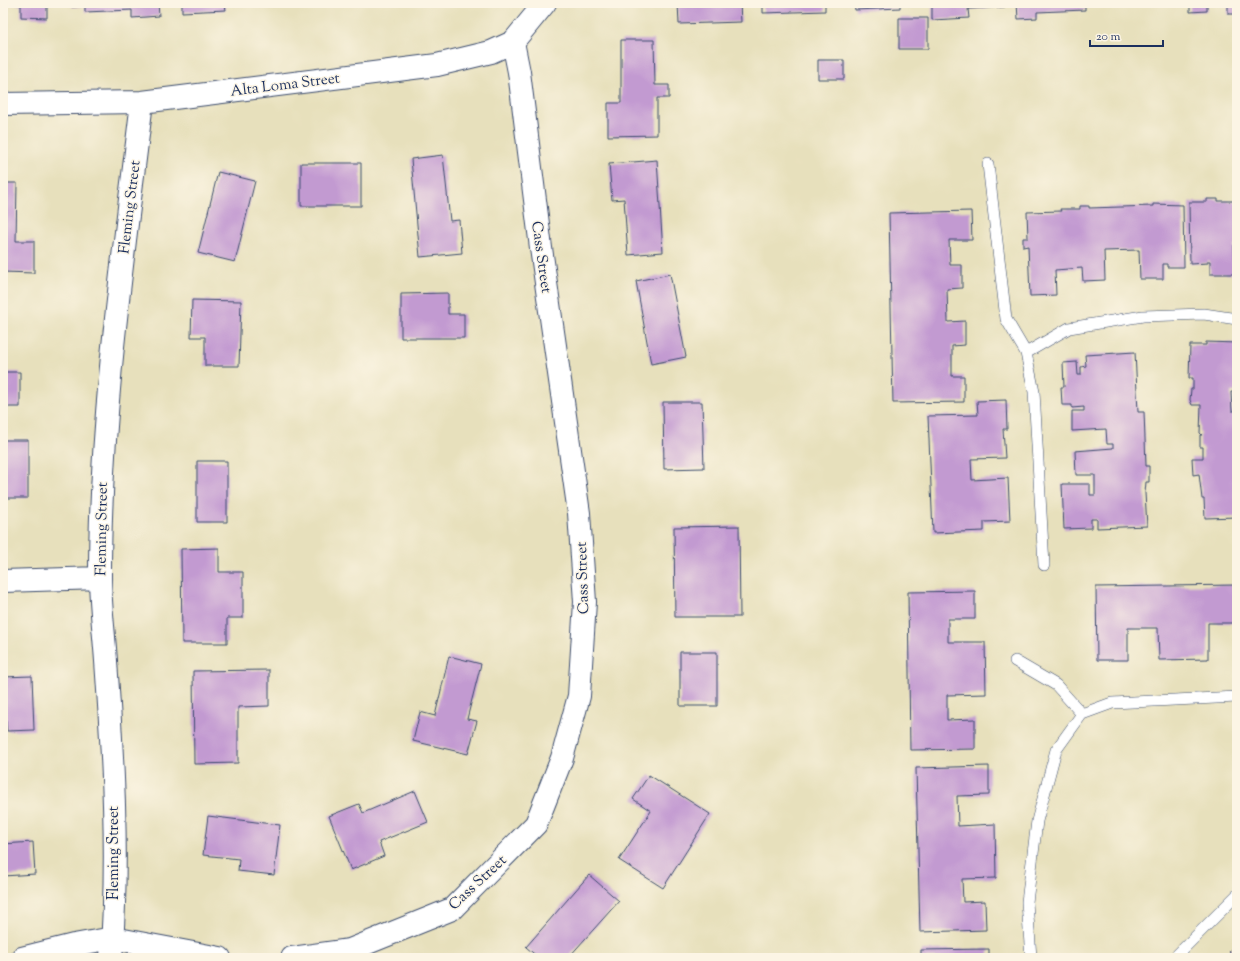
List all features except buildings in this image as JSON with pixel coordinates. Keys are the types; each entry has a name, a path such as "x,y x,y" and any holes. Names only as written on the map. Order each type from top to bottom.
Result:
{"street":[{"name":"Alta Loma Street","path":"3,104 142,102 437,65 491,52 513,42 545,3"},
{"name":"Cass Street","path":"292,958 350,950 452,909 536,824 562,758 579,696 585,602 579,513 541,248 519,72 513,42"},
{"name":"Fleming Street","path":"112,948 115,836 100,578 100,502 109,390 142,102"},
{"path":"3,581 100,578"},
{"path":"22,958 74,945 220,958"}],"lane":[{"path":"988,164 1006,319 1026,353 1034,392 1044,565"},
{"path":"1026,353 1069,328 1143,316 1204,314 1237,319"},
{"path":"1015,660 1056,685 1082,714"},
{"path":"1031,958 1027,902 1036,821 1056,750 1082,714 1112,703 1237,697"},
{"path":"1174,958 1237,895"}]}
